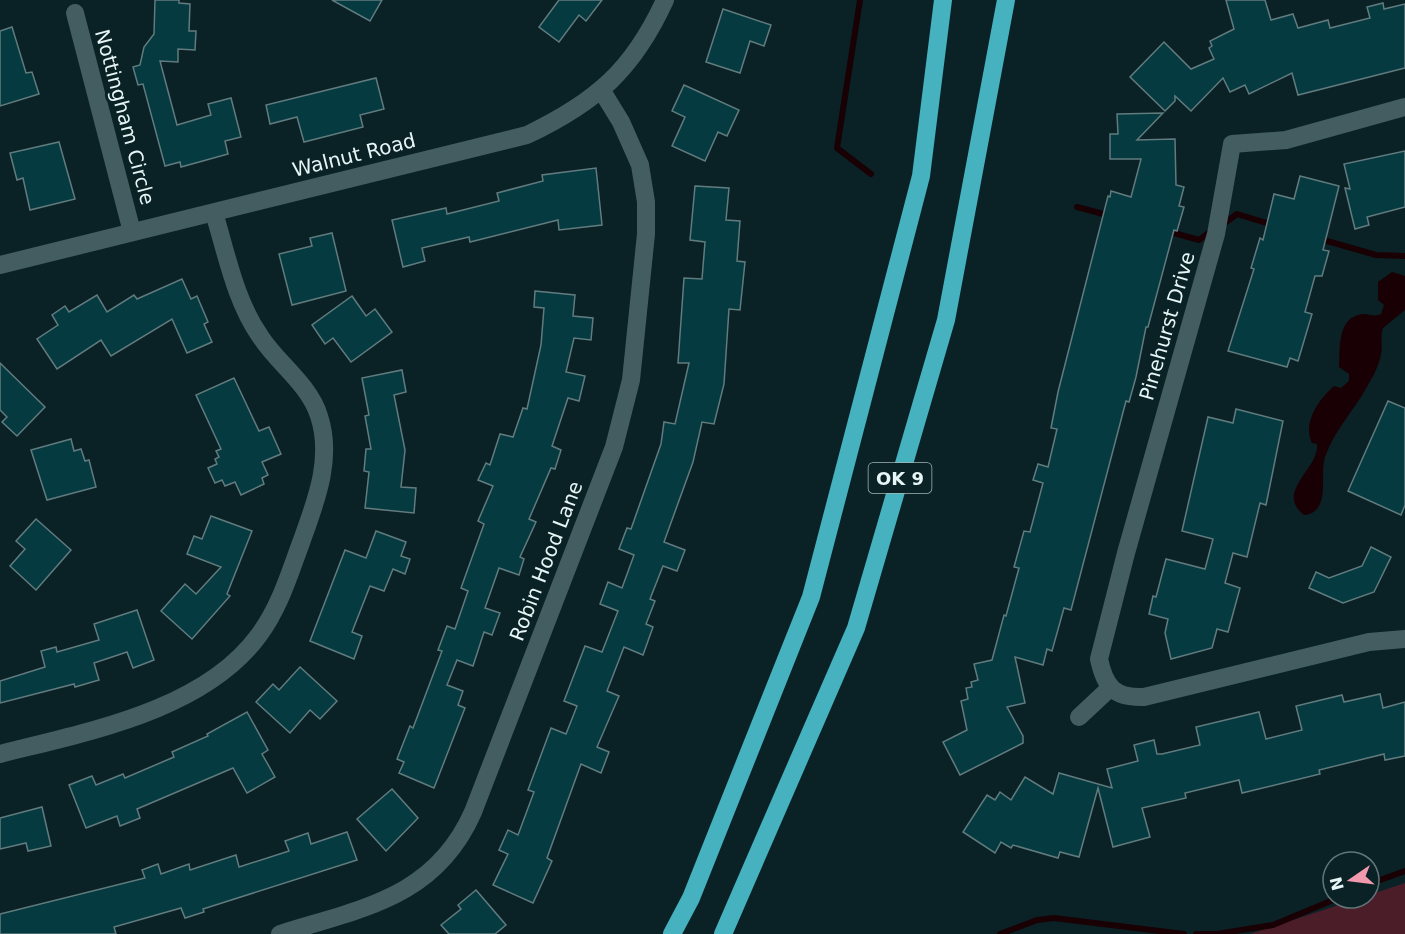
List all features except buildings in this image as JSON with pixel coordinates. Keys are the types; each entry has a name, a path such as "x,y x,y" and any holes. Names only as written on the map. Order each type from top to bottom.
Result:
{"highway":[{"name":"OK 9","path":"672,934 691,898 811,597 921,176 944,0"},
{"name":"OK 9","path":"723,934 856,628 946,320 1006,0"}],"street":[{"name":"Walnut Road","path":"0,265 527,135 573,111 602,91 650,31 665,0"},
{"name":"Nottingham Circle","path":"75,13 132,232"},
{"name":"Robin Hood Lane","path":"280,934 404,891 428,875 453,850 473,812 570,563 625,410 646,234 646,202 640,165 621,122 602,91"},
{"name":"Pinehurst Drive","path":"1110,688 1102,674 1099,659 1101,648 1216,234 1232,144 1286,140 1405,107"},
{"path":"0,754 90,731 202,687 223,674 242,656 260,634 279,600 313,510 320,482 324,460 322,424 307,393 270,350 252,324 237,290 214,213"},
{"path":"1080,717 1110,688 1130,698 1144,697 1369,642 1405,639"}],"shaded area":[{"path":"1392,272 1405,276 1405,310 1383,328 1381,355 1376,371 1329,447 1325,457 1323,492 1318,507 1313,512 1304,515 1296,506 1294,498 1300,480 1316,453 1317,444 1312,443 1309,435 1311,420 1318,404 1328,391 1334,386 1341,388 1349,381 1349,374 1339,367 1343,330 1351,318 1358,315 1381,314 1384,305 1378,300 1378,282"},
{"path":"1405,883 1405,934 1250,934 1323,910 1381,910 1381,891"}],"waterway":[{"path":"860,0 837,148 871,174"},
{"path":"1077,207 1111,216"},
{"path":"1222,225 1237,214 1273,225"},
{"path":"1167,231 1199,240 1213,230"},
{"path":"1320,239 1376,255 1405,256"},
{"path":"1381,880 1405,871"},
{"path":"1217,934 1273,925 1321,905"},
{"path":"1000,934 1037,920 1054,918 1184,934"},
{"path":"1196,934 1215,934"}]}
